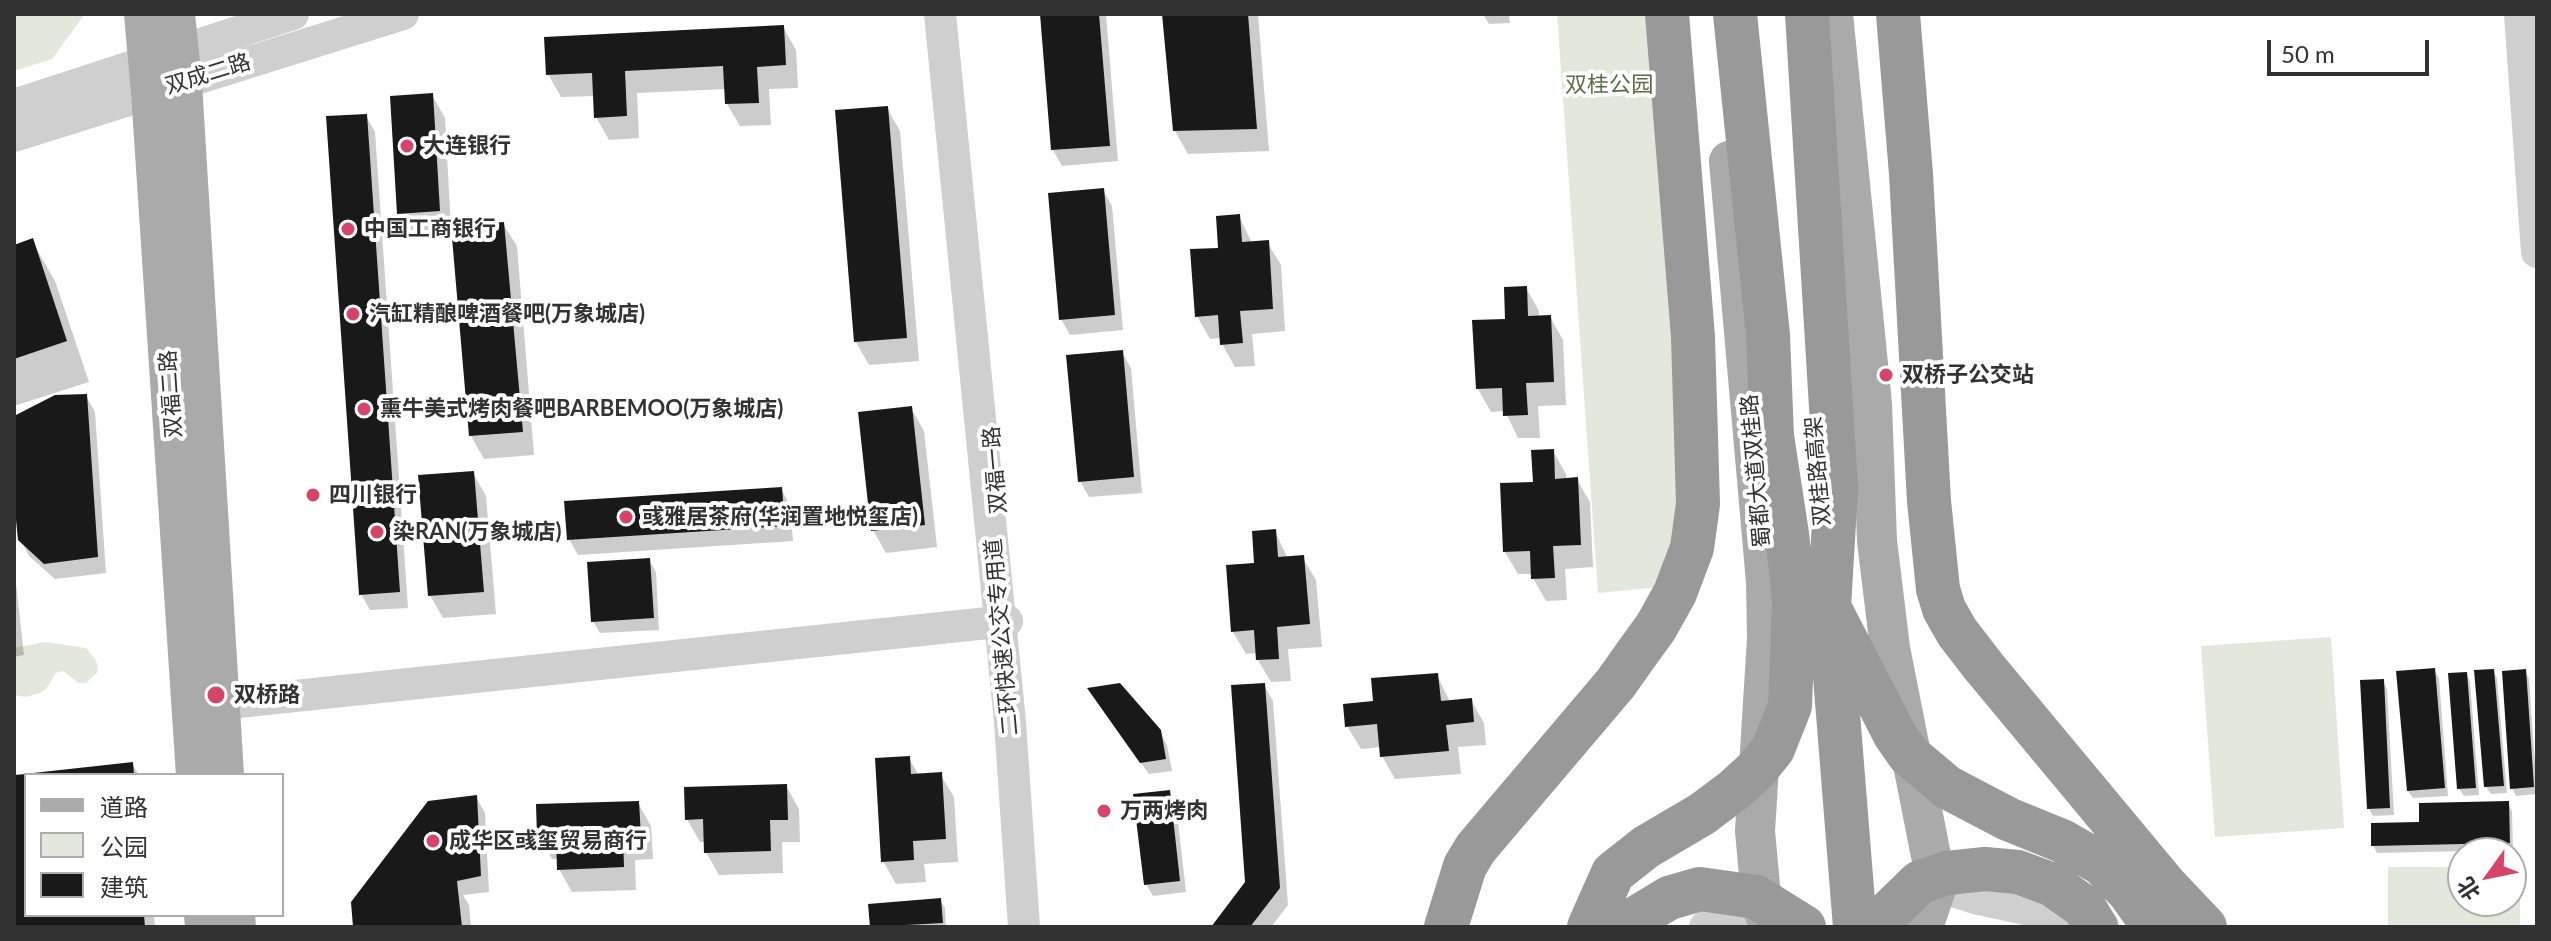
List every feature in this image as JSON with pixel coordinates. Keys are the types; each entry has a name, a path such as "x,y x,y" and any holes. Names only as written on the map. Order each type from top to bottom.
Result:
{"highway":[{"path":"1446,927 1465,866 1476,848 1616,683 1656,627 1675,593 1692,548 1698,504 1693,337 1667,14"},
{"path":"1735,14 1768,335 1772,436 1794,601 1790,706"},
{"name":"双桂路高架","path":"1759,14 1814,607 1855,927"},
{"name":"双桂路高架","path":"1782,14 1832,927"},
{"path":"1589,927 1613,873 1646,847 1702,814 1734,790 1773,749 1790,706 1801,663 1836,489 1807,14"},
{"path":"1898,14 1911,174 1929,501 1938,589 1944,609 1984,667 2167,887 2205,927"},
{"path":"1772,436 1814,607 1909,755 1947,787 2008,819 2062,841 2102,864 2129,892 2154,927"},
{"path":"1880,927 1890,911 1920,882 1947,873 1985,869 2018,872 2053,885 2084,907 2096,927"},
{"path":"1625,927 1669,898 1700,889 1756,897 1804,927"}],"main road":[{"name":"双福二路","path":"144,14 167,60 224,773"},
{"name":"蜀都大道双桂路","path":"1716,14 1766,582 1765,665 1755,831 1766,918"},
{"path":"1833,14 1872,404 1877,541 1892,659 1937,886 1923,927"},
{"name":"双福二路","path":"167,60 196,773"},
{"path":"1765,665 1892,659"}],"street":[{"name":"双成二路","path":"14,105 167,60 293,14"},
{"name":"双成二路","path":"14,136 167,60 403,14"},
{"name":"二环快速公交专用道","path":"940,14 1010,722 1024,927"},
{"name":"双福一路","path":"957,14 1032,927"},
{"path":"2520,14 2537,252"},
{"path":"2531,14 2537,105"},
{"path":"219,704 1007,621"},
{"path":"1937,886 1975,898 2110,927"},
{"path":"1705,927 1766,918"}],"green space":[{"path":"14,14 85,14 52,59 14,71"},
{"name":"双桂公园","path":"1557,14 1652,14 1682,458 1682,521 1659,587 1598,593"},
{"path":"2331,637 2344,828 2215,837 2201,646"},
{"path":"45,642 86,648 95,659 97,673 86,683 79,683 63,671 56,673 40,693 26,697 14,695 14,648"},
{"path":"2388,867 2447,867 2447,917 2520,917 2520,927 2388,927"}],"building":[{"path":"1040,14 1099,14 1110,146 1051,150"},
{"path":"1162,14 1248,14 1257,129 1173,131"},
{"path":"784,25 786,65 757,67 759,103 725,104 723,66 625,71 627,116 594,118 592,73 546,75 544,37"},
{"path":"433,93 440,211 397,214 390,96"},
{"path":"888,106 907,338 854,342 835,110"},
{"path":"367,114 400,592 359,595 326,116"},
{"path":"1104,188 1115,315 1059,320 1048,193"},
{"path":"1240,214 1242,242 1269,240 1273,309 1240,311 1243,343 1220,345 1218,315 1195,317 1190,249 1218,248 1216,216"},
{"path":"504,222 523,432 469,436 451,226"},
{"path":"33,238 67,341 14,359 14,245"},
{"path":"1527,286 1528,316 1551,315 1554,382 1526,383 1528,415 1503,416 1502,388 1476,389 1472,320 1505,319 1504,287"},
{"path":"1123,350 1134,477 1078,482 1066,355"},
{"path":"87,394 98,557 44,564 18,540 14,500 14,416 55,395"},
{"path":"912,406 925,525 871,531 858,412"},
{"path":"1554,449 1555,479 1578,477 1581,545 1553,546 1555,578 1531,579 1530,551 1503,552 1500,483 1533,482 1531,450"},
{"path":"474,471 484,592 428,596 418,475"},
{"path":"782,487 785,526 567,540 564,501"},
{"path":"1276,529 1278,557 1304,555 1310,624 1277,627 1279,659 1256,660 1254,630 1231,632 1226,565 1254,563 1252,531"},
{"path":"650,558 654,618 591,622 587,562"},
{"path":"2435,668 2445,788 2407,791 2396,671"},
{"path":"2494,669 2504,786 2484,787 2474,670"},
{"path":"2526,669 2534,787 2510,789 2502,671"},
{"path":"2467,672 2476,788 2457,789 2448,673"},
{"path":"1438,673 1441,701 1472,698 1474,722 1446,725 1449,751 1380,757 1377,724 1345,727 1343,704 1373,701 1371,678"},
{"path":"2384,679 2390,808 2367,809 2360,680"},
{"path":"1120,683 1161,730 1166,759 1140,763 1087,688"},
{"path":"1265,683 1280,888 1250,927 1211,927 1245,882 1231,685"},
{"path":"910,756 911,774 942,772 946,839 913,841 914,860 881,862 875,758"},
{"path":"133,762 134,773 33,773"},
{"path":"24,774 24,917 144,917 145,927 14,927 14,775"},
{"path":"787,784 788,820 770,820 771,851 704,853 703,819 685,820 684,787"},
{"path":"1170,790 1180,881 1144,885 1133,794"},
{"path":"477,795 481,876 457,881 462,927 353,927 351,902 428,801"},
{"path":"639,801 641,837 623,837 624,867 557,870 556,836 537,837 536,804"},
{"path":"2509,801 2510,837 2447,837 2447,844 2371,846 2371,823 2419,822 2419,803"},
{"path":"941,898 943,923 870,927 868,904"}],"place":[{"name":"大连银行","path":"407,146"},
{"name":"中国工商银行","path":"348,229"},
{"name":"汽缸精酿啤酒餐吧(万象城店)","path":"353,314"},
{"name":"双桥子公交站","path":"1886,375"},
{"name":"熏牛美式烤肉餐吧BARBEMOO(万象城店)","path":"364,409"},
{"name":"四川银行","path":"313,495"},
{"name":"彧雅居茶府(华润置地悦玺店)","path":"626,517"},
{"name":"染RAN(万象城店)","path":"377,532"},
{"name":"双桥路","path":"216,695"},
{"name":"万两烤肉","path":"1104,811"},
{"name":"成华区彧玺贸易商行","path":"433,841"}]}
